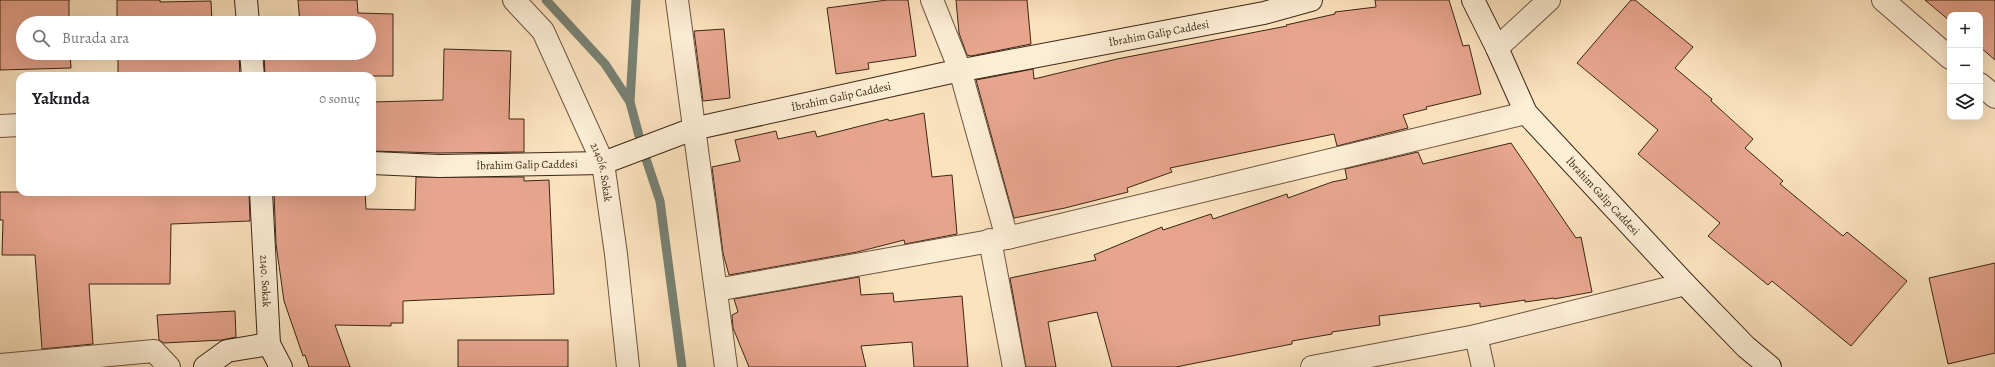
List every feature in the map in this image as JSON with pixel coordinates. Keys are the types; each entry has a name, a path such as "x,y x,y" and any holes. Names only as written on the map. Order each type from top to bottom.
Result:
{"street":[{"path":"246,0 247,16"},
{"name":"2140/6. Sokak","path":"514,0 543,31 603,163 616,254 628,367"},
{"path":"677,0 693,129 726,367"},
{"path":"932,0 960,70 999,239 1014,367"},
{"name":"İbrahim Galip Caddesi","path":"376,163 439,166 603,163 693,129 960,70 1264,12 1311,0"},
{"name":"İbrahim Galip Caddesi","path":"1473,0 1498,48 1526,113 1685,284 1746,347 1770,367"},
{"path":"1498,48 1549,0"},
{"path":"1883,0 1947,55"},
{"path":"252,60 253,72"},
{"path":"1983,87 1995,97"},
{"path":"716,290 999,239 1526,113"},
{"path":"0,126 16,125"},
{"name":"2140. Sokak","path":"261,196 269,344 281,367"},
{"path":"1312,367 1476,336 1685,284"},
{"path":"1476,336 1483,367"},
{"path":"205,367 227,350 269,344"},
{"path":"0,366 154,350 169,367"}],"building":[{"path":"0,0 69,0 69,16 16,16 16,60 70,60 71,68 0,70"},
{"path":"117,0 160,0 160,2 211,1 212,16 117,16"},
{"path":"298,0 357,0 358,13 393,14 393,76 376,76 376,72 265,72 264,60 376,60 376,16 299,16"},
{"path":"887,0 908,0 916,56 868,63 869,69 836,74 827,8"},
{"path":"956,0 1027,0 1031,44 971,56 967,55 959,33"},
{"path":"1375,0 1449,0 1463,46 1469,45 1481,94 1426,107 1427,109 1403,115 1408,128 1337,146 1334,134 1170,168 1172,172 1127,188 1128,192 1065,208 1014,218 976,80 1033,69 1034,79 1117,59 1287,26 1286,25 1335,14 1335,12 1376,7"},
{"path":"1631,0 1635,0 1693,47 1675,68 1712,99 1711,101 1753,139 1745,148 1783,181 1780,184 1843,236 1847,232 1907,281 1851,346 1772,281 1768,285 1708,236 1720,223 1638,154 1658,130 1577,63"},
{"path":"1925,0 1995,0 1995,60 1983,50 1983,12 1947,12 1947,18"},
{"path":"724,29 730,98 703,101 694,31"},
{"path":"444,49 511,51 509,119 524,119 524,152 439,153 376,151 376,102 443,100"},
{"path":"118,60 239,60 240,72 118,72"},
{"path":"924,113 932,177 952,175 957,234 905,244 904,240 857,252 729,275 723,253 712,167 740,161 735,140 776,131 778,139 815,131 817,137 888,119 889,121"},
{"path":"1511,143 1576,238 1581,237 1592,292 1554,299 1525,302 1525,300 1480,307 1480,303 1379,316 1380,325 1332,332 1332,334 1292,341 1292,344 1176,367 1112,367 1097,312 1048,322 1056,367 1026,367 1010,278 1096,260 1094,255 1162,227 1163,230 1211,214 1213,219 1287,194 1288,198 1332,182 1347,179 1345,169 1418,152 1423,164"},
{"path":"416,177 524,177 524,181 549,180 554,294 403,301 403,323 391,323 391,326 335,325 350,367 309,367 305,355 303,356 284,301 276,244 274,196 365,196 366,209 415,210"},
{"path":"0,192 16,192 16,196 249,196 250,221 171,224 170,284 89,284 93,344 42,349 35,255 2,255 3,220 0,220"},
{"path":"1995,263 1995,353 1948,364 1929,278"},
{"path":"859,277 861,295 893,293 894,302 962,296 968,367 914,367 912,342 861,346 866,367 749,367 733,328 732,315 738,312 734,299"},
{"path":"235,311 236,337 222,340 164,343 159,340 157,315"},
{"path":"458,340 568,340 568,367 458,367"}],"waterway":[{"path":"546,0 605,64 630,102 642,147 660,201 682,367"},
{"path":"630,102 636,0"}]}
